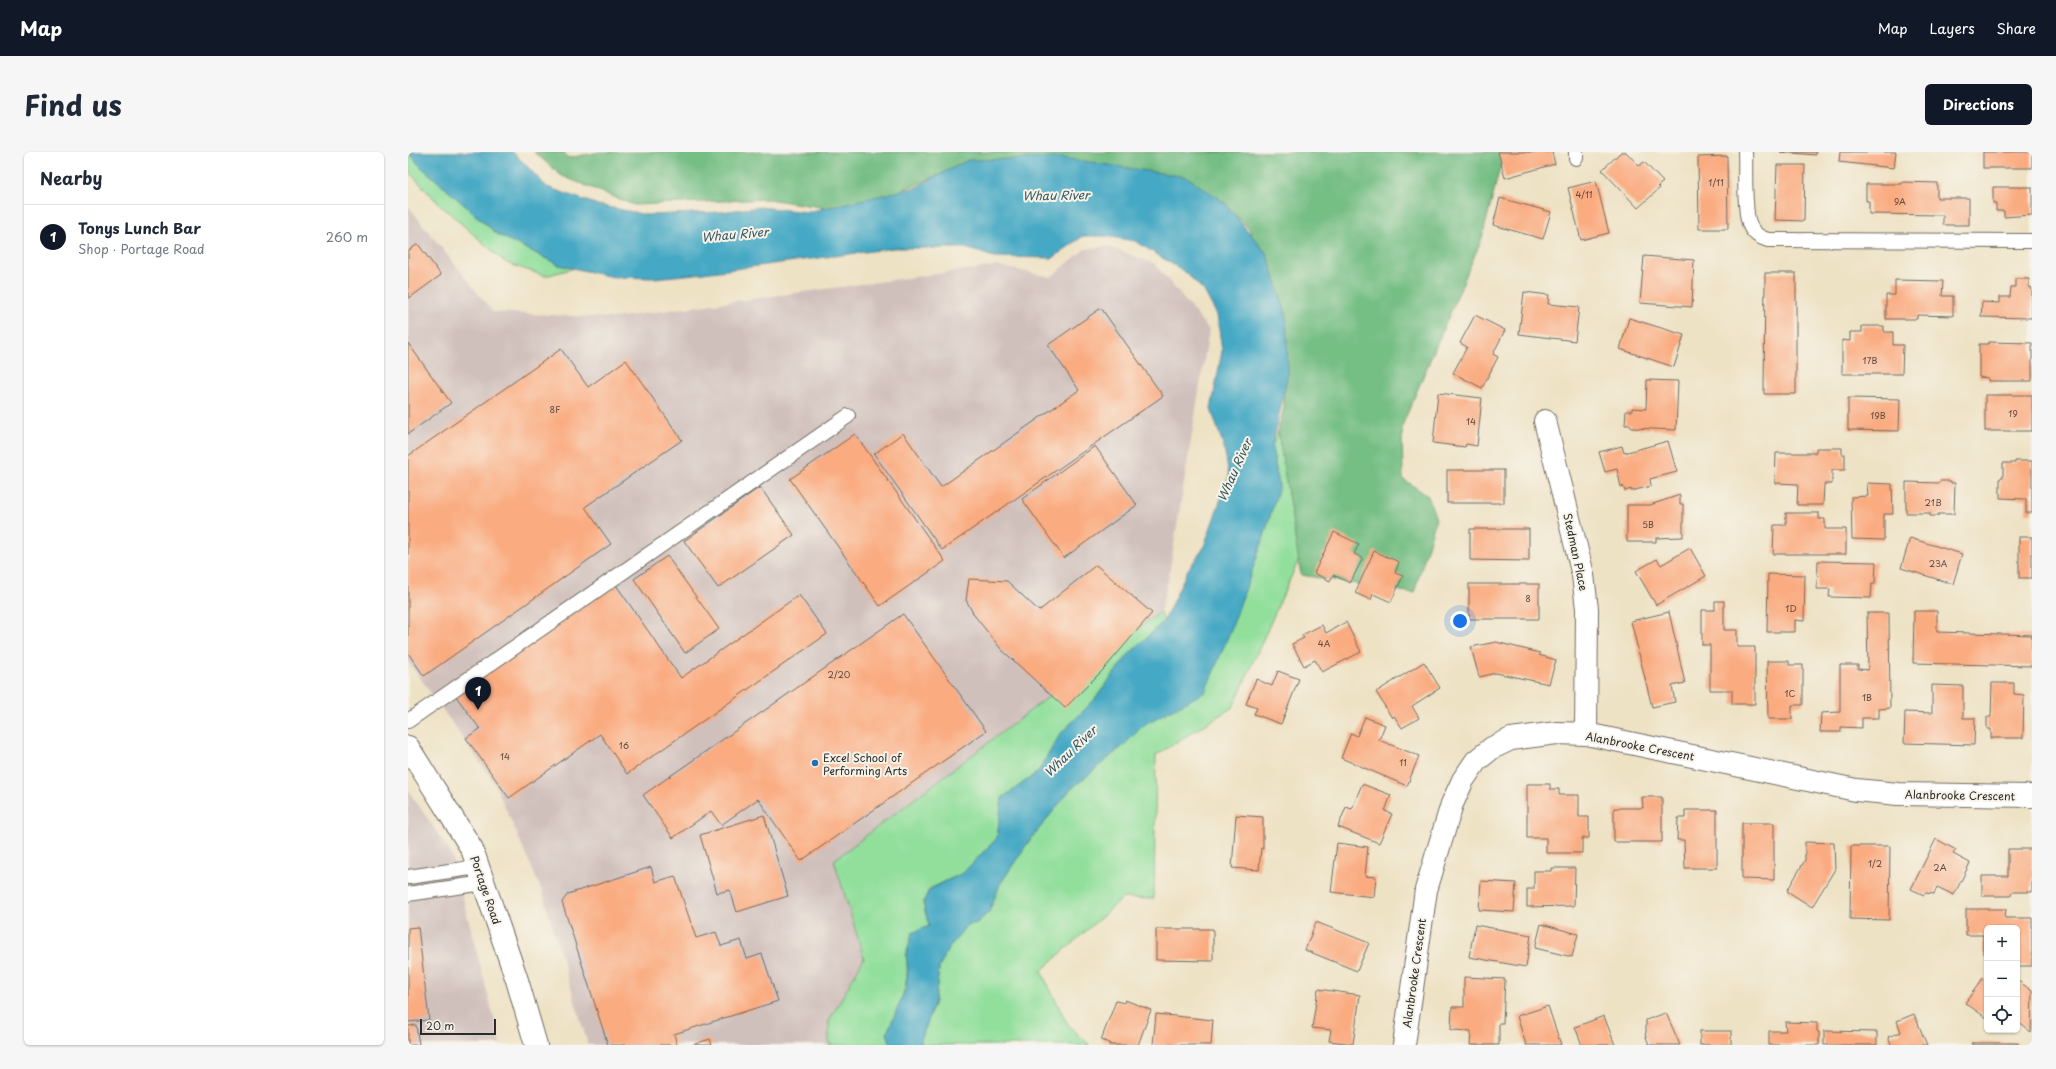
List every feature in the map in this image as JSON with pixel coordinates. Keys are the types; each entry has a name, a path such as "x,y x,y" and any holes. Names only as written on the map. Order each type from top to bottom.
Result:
{"street":[{"name":"Stedman Place","path":"1545,421 1583,575 1587,609 1586,734"},
{"name":"Alanbrooke Crescent","path":"1404,1045 1426,890 1452,804 1463,780 1476,761 1492,748 1511,739 1557,734 1586,734 1856,790 1898,794 2032,796"},
{"name":"Portage Road","path":"408,748 463,832 472,849 517,980 536,1045"}],"lane":[{"path":"1745,152 1748,221 1755,233 1761,238 1768,240 2032,241"},
{"path":"408,720 848,416"},
{"path":"408,877 481,875"},
{"path":"408,894 481,875"}],"shaded area":[{"path":"408,206 493,312 611,318 996,266 1051,277 1085,249 1107,246 1155,264 1209,330 1168,581 1160,612 835,860 864,958 829,1021 829,1045 588,1045 542,891 494,782 408,661"},
{"path":"408,790 451,853 501,1045 408,1045"}],"green space":[{"path":"409,152 417,163 497,234 559,265 575,268 545,276 506,263 439,204 408,171"},
{"path":"534,152 564,152 568,158 600,152 1504,152 1482,238 1402,426 1403,479 1428,496 1436,519 1414,593 1301,575 1278,431 1284,407 1283,374 1287,329 1249,228 1224,204 971,162 888,196 834,209 768,199 634,205 562,176"},
{"path":"1278,431 1299,559 1233,707 1156,755 1154,899 1123,898 1041,971 1068,1025 1090,1045 922,1045 921,1040 935,1001 939,968 948,949 966,926 977,923 989,912 1000,884 1027,844 1070,790 1124,745 1145,724 1144,711 1279,486 1272,447"},
{"path":"1160,612 1164,621 1128,655 1095,699 1061,733 1038,772 1002,798 997,838 963,873 929,889 923,903 929,926 906,956 907,976 905,986 887,1033 891,1045 829,1045 829,1021 864,958 834,860"}],"water":[{"name":"Whau River","path":"409,152 513,152 547,187 598,205 647,215 720,212 760,207 807,212 914,188 968,160 1063,158 1187,177 1225,203 1267,254 1286,314 1288,373 1272,447 1279,486 1263,540 1232,627 1205,692 1145,724 1124,745 1070,790 1027,844 1000,884 989,912 977,923 966,926 948,949 939,968 935,1001 921,1040 922,1045 891,1045 887,1033 906,988 908,967 906,956 912,933 929,926 923,903 930,889 963,873 997,838 1002,798 1038,772 1061,733 1095,699 1128,655 1164,621 1187,571 1203,549 1229,476 1224,447 1211,409 1222,351 1217,315 1204,291 1185,272 1135,241 1105,236 1083,236 1053,258 994,257 965,248 895,248 696,274 654,278 613,277 559,265 497,234 417,163"}],"building":[{"path":"1498,152 1552,152 1555,164 1505,178"},
{"path":"1621,152 1626,152 1639,166 1644,162 1663,182 1658,186 1660,188 1638,208 1602,170"},
{"path":"1780,152 1816,152 1816,155"},
{"path":"1840,152 1896,152 1894,168 1839,162"},
{"path":"1983,152 2032,152 2032,168 1983,168"},
{"path":"1727,156 1728,229 1699,229 1698,157"},
{"path":"1777,165 1805,165 1804,221 1775,220"},
{"path":"1596,181 1609,233 1581,240 1568,188"},
{"path":"1902,182 1937,183 1937,198 1969,198 1969,225 1943,225 1943,215 1869,214 1869,201 1866,201 1866,184 1902,184"},
{"path":"1993,187 2032,187 2032,215 2004,217 2004,211 1996,211 1996,203 1993,203"},
{"path":"1500,198 1551,212 1543,239 1493,225"},
{"path":"418,244 441,275 408,299 408,251"},
{"path":"1644,256 1694,260 1692,307 1640,303"},
{"path":"1765,273 1796,273 1796,394 1764,394"},
{"path":"2015,279 2029,279 2029,288 2031,287 2032,292 2032,318 1981,317 1982,302 2000,303 2000,297 2010,297 2011,287 2015,287"},
{"path":"1895,280 1943,281 1942,296 1953,296 1953,316 1917,315 1917,319 1886,319 1886,295 1895,295"},
{"path":"1524,292 1549,295 1548,304 1579,307 1575,341 1519,334"},
{"path":"1101,308 1163,396 942,550 874,454 903,433 941,487 1079,390 1048,345"},
{"path":"1475,315 1505,330 1493,354 1498,357 1482,388 1453,373 1467,347 1460,343"},
{"path":"1629,318 1684,335 1674,367 1620,349"},
{"path":"1862,326 1884,326 1884,332 1893,332 1893,345 1903,345 1902,374 1842,374 1842,340 1850,341 1850,332 1862,332"},
{"path":"1988,342 2032,343 2032,381 1988,381 1988,378 1979,377 1979,344 1988,344"},
{"path":"408,343 451,403 408,434"},
{"path":"561,349 588,387 626,360 682,440 585,507 611,544 424,676 408,653 408,456"},
{"path":"1647,380 1678,381 1676,430 1631,428 1631,425 1625,425 1626,411 1632,411 1632,408 1646,409"},
{"path":"1438,393 1482,398 1477,446 1466,444 1465,447 1433,443"},
{"path":"1985,395 2032,395 2032,431 1985,431"},
{"path":"1848,398 1900,399 1899,431 1848,430"},
{"path":"855,434 945,561 880,606 790,479"},
{"path":"1668,441 1677,472 1650,479 1651,486 1625,491 1623,486 1621,487 1617,469 1605,472 1599,452 1622,446 1624,453"},
{"path":"1095,446 1137,505 1064,558 1022,499"},
{"path":"1816,448 1842,448 1842,454 1845,454 1845,470 1832,470 1832,484 1824,484 1823,505 1797,505 1798,484 1775,483 1776,453 1816,453"},
{"path":"2015,461 2032,461 2032,513 2026,513 2026,499 2000,498 2000,478 2003,478 2003,463 2015,463"},
{"path":"1447,470 1504,470 1504,503 1447,503"},
{"path":"1940,481 1951,481 1951,483 1955,483 1954,514 1938,514 1938,516 1930,516 1930,513 1906,513 1906,482 1939,483"},
{"path":"1867,483 1892,484 1893,514 1884,514 1884,540 1852,539 1851,497 1868,496"},
{"path":"760,487 794,535 718,588 684,541"},
{"path":"1680,495 1680,504 1683,504 1683,537 1656,538 1656,542 1627,542 1627,505 1650,505"},
{"path":"1786,513 1819,513 1819,519 1825,519 1825,529 1846,529 1846,554 1773,554 1774,525 1786,525"},
{"path":"1470,529 1529,529 1529,561 1470,560"},
{"path":"1334,532 1359,544 1354,554 1363,558 1350,583 1333,575 1330,581 1314,573"},
{"path":"2019,537 2032,537 2032,578 2019,578"},
{"path":"1910,538 1962,554 1953,584 1901,568"},
{"path":"1690,548 1706,576 1656,605 1636,571 1657,559 1661,565"},
{"path":"1374,551 1399,562 1395,573 1403,576 1391,602 1373,594 1371,600 1355,593"},
{"path":"667,556 719,629 685,653 634,579"},
{"path":"1818,561 1876,562 1875,584 1872,584 1871,598 1829,597 1830,589 1817,589"},
{"path":"1096,565 1152,613 1105,668 1065,708 1001,649 974,615 966,600 969,579 1007,581 1039,611"},
{"path":"1768,574 1805,575 1804,621 1795,620 1795,632 1767,632"},
{"path":"1469,584 1539,584 1539,619 1469,619"},
{"path":"616,585 681,678 799,595 827,634 627,774 600,734 509,798 466,738 480,729 455,695"},
{"path":"1715,601 1724,601 1724,630 1737,630 1737,647 1755,647 1755,704 1732,704 1732,690 1710,690 1710,645 1702,645 1702,610 1715,610"},
{"path":"1914,611 1937,611 1937,632 2032,635 2032,666 1913,663"},
{"path":"1669,612 1685,683 1672,686 1675,702 1652,707 1631,621"},
{"path":"1867,613 1889,613 1890,708 1879,709 1879,718 1862,718 1862,728 1841,727 1841,732 1820,732 1821,713 1840,712 1840,665 1858,665 1858,669 1868,670"},
{"name":"Excel School of Performing Arts","path":"903,614 986,731 801,861 758,799 721,825 711,811 673,838 643,795"},
{"path":"1346,622 1361,652 1322,672 1315,660 1304,666 1292,644 1304,638 1302,635 1322,625 1326,633"},
{"path":"1496,642 1540,653 1539,655 1556,660 1549,684 1496,673 1479,677 1471,647"},
{"path":"1767,661 1789,661 1789,665 1803,665 1803,705 1792,705 1792,719 1768,719"},
{"path":"1424,662 1440,688 1412,706 1419,718 1402,728 1394,716 1392,718 1376,692"},
{"path":"1278,671 1299,679 1281,724 1254,714 1257,708 1246,704 1256,679 1272,686"},
{"path":"1992,683 2014,683 2014,694 2024,695 2023,738 1991,738 1991,729 1987,729 1987,717 1991,717"},
{"path":"1932,685 1963,686 1963,718 1975,718 1974,745 1904,743 1905,712 1932,713"},
{"path":"1365,717 1385,725 1379,740 1419,756 1407,786 1341,758 1351,733 1357,736"},
{"path":"1362,784 1391,795 1385,811 1392,814 1379,843 1338,827 1346,807 1352,809"},
{"path":"1527,784 1550,784 1550,789 1559,789 1559,795 1579,795 1579,817 1589,817 1589,838 1582,838 1582,853 1546,853 1546,838 1527,838"},
{"path":"1642,797 1662,797 1662,842 1614,842 1614,808 1643,808"},
{"path":"1685,810 1717,810 1717,868 1685,868 1684,840 1677,840 1678,818 1685,818"},
{"path":"764,815 788,896 737,912 730,890 717,893 700,835"},
{"path":"1236,815 1263,817 1263,849 1261,848 1259,870 1232,868"},
{"path":"1742,823 1774,823 1774,880 1742,879"},
{"path":"1936,839 1956,850 1953,854 1970,863 1954,895 1937,887 1934,894 1925,893 1924,895 1911,889"},
{"path":"1805,842 1834,843 1835,869 1812,907 1787,891 1805,860"},
{"path":"1337,843 1368,847 1365,876 1376,877 1374,897 1331,892"},
{"path":"1851,846 1890,846 1889,920 1850,919"},
{"path":"2008,849 2032,849 2032,892 2012,892 2011,896 1982,896 1982,876 2008,876"},
{"path":"651,867 655,882 675,876 696,938 716,932 721,946 741,940 747,959 762,954 778,1001 674,1034 677,1045 608,1045 562,902 568,894"},
{"path":"1551,868 1575,868 1574,906 1527,907 1527,889 1534,889 1534,871 1551,871"},
{"path":"1481,881 1516,883 1514,912 1479,910"},
{"path":"1966,909 2006,909 2005,918 2032,918 2032,966 2020,966 2020,925 1984,925 1984,954 1983,935 1966,935"},
{"path":"1316,922 1369,943 1357,971 1305,950"},
{"path":"1541,924 1578,934 1572,957 1535,948"},
{"path":"1475,925 1531,935 1526,967 1469,957"},
{"path":"418,927 429,1020 408,1022 408,928"},
{"path":"1156,929 1213,929 1213,961 1156,960"},
{"path":"1464,977 1505,979 1503,1023 1499,1023 1499,1045 1470,1045 1471,1031 1451,1030 1452,1007 1464,1007"},
{"path":"1983,978 1984,979 1984,1016 1965,1003"},
{"path":"2020,982 2032,991 2031,1032 2020,1023"},
{"path":"1318,989 1360,995 1353,1044 1329,1041 1331,1030 1312,1028"},
{"path":"1125,1000 1151,1010 1138,1045 1109,1045 1110,1043 1101,1040 1116,1001 1124,1003"},
{"path":"1548,1006 1561,1045 1526,1045 1517,1016"},
{"path":"1666,1013 1680,1045 1649,1045 1645,1034 1646,1020"},
{"path":"1156,1014 1213,1020 1211,1045 1153,1045"},
{"path":"1914,1014 1927,1045 1891,1045 1888,1037 1901,1032 1897,1021"},
{"path":"1604,1016 1615,1045 1582,1045 1575,1027"},
{"path":"1785,1022 1817,1023 1819,1045 1769,1045 1769,1031 1786,1031"},
{"path":"416,1025 419,1045 408,1045 408,1026"},
{"path":"1700,1031 1731,1031 1731,1045 1700,1045"},
{"path":"1824,1031 1877,1032 1877,1045 1824,1045"},
{"path":"710,1039 712,1045 692,1045"},
{"path":"1971,1043 2018,1043 2018,1045 1972,1045"}],"place":[{"name":"Tonys Lunch Bar","path":"478,710"},
{"name":"Excel School of Performing Arts","path":"815,763"}]}
